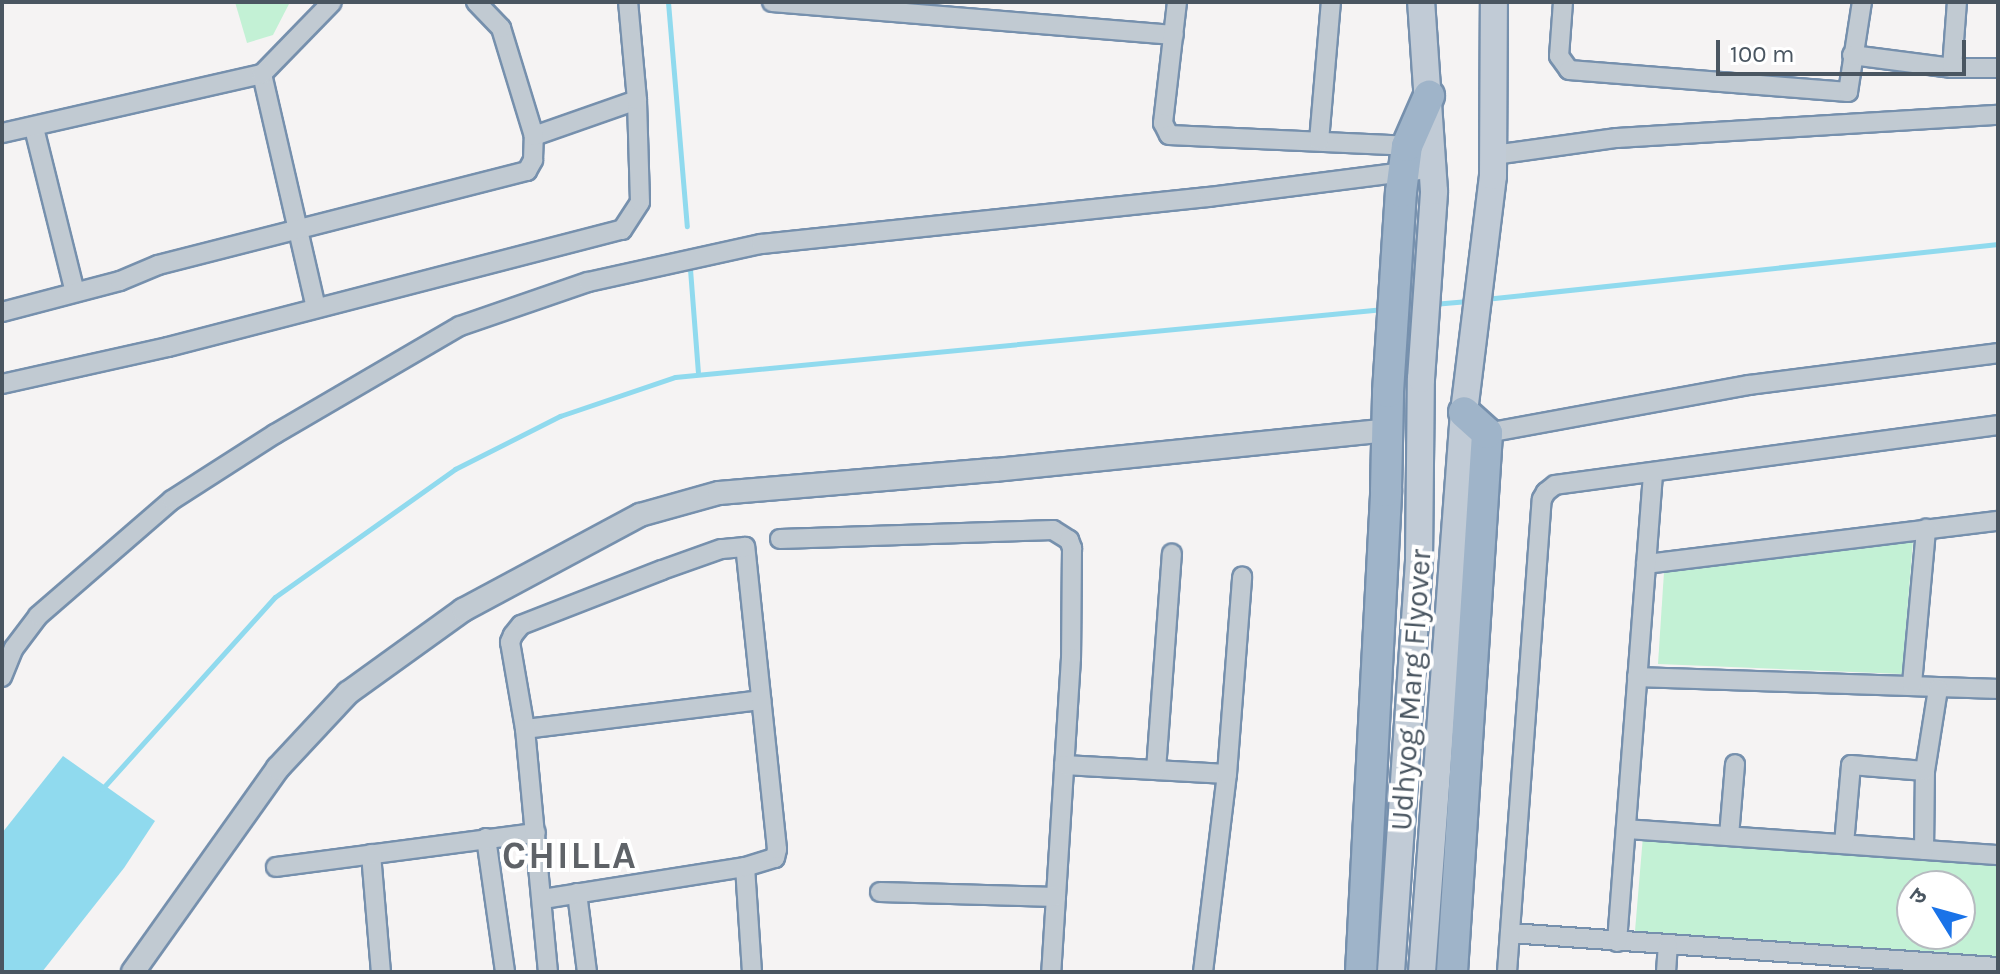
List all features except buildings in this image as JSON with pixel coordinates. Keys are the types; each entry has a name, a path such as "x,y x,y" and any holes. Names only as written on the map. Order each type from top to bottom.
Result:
{"highway":[{"path":"1361,972 1388,392 1404,170 1429,96"},
{"path":"1452,972 1487,433 1464,412"}],"main road":[{"name":"Udhyog Marg Flyover","path":"1391,972 1419,559 1421,379 1434,180 1421,2"},
{"name":"Udhyog Marg Flyover","path":"1422,972 1464,412 1470,382 1493,166 1494,2"}],"street":[{"path":"2,133 262,74 332,2"},
{"path":"2,312 120,281 158,265 519,176 533,160 534,136 501,28 476,2"},
{"path":"2,384 168,347 622,230 640,202 637,100 628,2"},
{"path":"772,2 1174,35"},
{"path":"1177,2 1163,123 1169,135 1319,141 1434,180"},
{"path":"1319,141 1331,2"},
{"path":"1563,2 1559,56 1569,70 1848,92 1860,2"},
{"path":"1952,68 1957,2"},
{"path":"1852,55 1952,68 1998,68"},
{"path":"262,74 316,308"},
{"path":"534,136 637,100"},
{"path":"1493,166 1617,138 1998,115"},
{"path":"34,128 75,292"},
{"path":"2,677 14,648 38,616 172,500 275,434 460,326 588,282 761,244 1209,197 1404,170"},
{"path":"1487,433 1749,385 1998,353"},
{"path":"1507,972 1542,499 1555,485 1998,425"},
{"path":"133,972 278,768 348,693 463,610 640,515 719,493 995,470 1387,430"},
{"path":"1617,942 1653,472"},
{"path":"1646,564 1998,521"},
{"path":"1912,684 1926,529"},
{"path":"780,539 1053,530 1062,534 1072,548 1064,765 1051,972"},
{"path":"543,899 771,862 776,854 745,547 721,549 517,629 510,642 525,729 548,972"},
{"path":"1156,770 1172,554"},
{"path":"1203,972 1227,774 1242,577"},
{"path":"1637,677 1998,689"},
{"path":"1924,850 1925,771 1938,689"},
{"path":"525,729 761,700"},
{"path":"1729,836 1735,764"},
{"path":"1064,765 1227,774"},
{"path":"1844,844 1851,765 1925,771"},
{"path":"1626,829 1998,855"},
{"path":"276,867 536,833"},
{"path":"486,838 505,972"},
{"path":"371,854 381,972"},
{"path":"745,867 752,972"},
{"path":"880,892 1056,897"},
{"path":"577,893 587,972"},
{"path":"1510,933 1998,967"},
{"path":"1666,972 1668,946"}],"green space":[{"path":"235,2 290,2 273,35 247,43"},
{"path":"1913,541 1902,674 1658,664 1664,572"},
{"path":"1643,836 1998,862 1998,958 1635,931"}],"water":[{"path":"63,756 155,821 124,868 42,972 2,972 2,833"}],"waterway":[{"path":"668,2 687,226"},
{"path":"1485,299 1998,244"},
{"path":"690,269 698,372"},
{"path":"1433,304 1471,301"},
{"path":"102,789 275,597 455,469 560,416 675,377 1384,309"}],"district":[{"name":"CHILLA","path":"570,856"}]}
